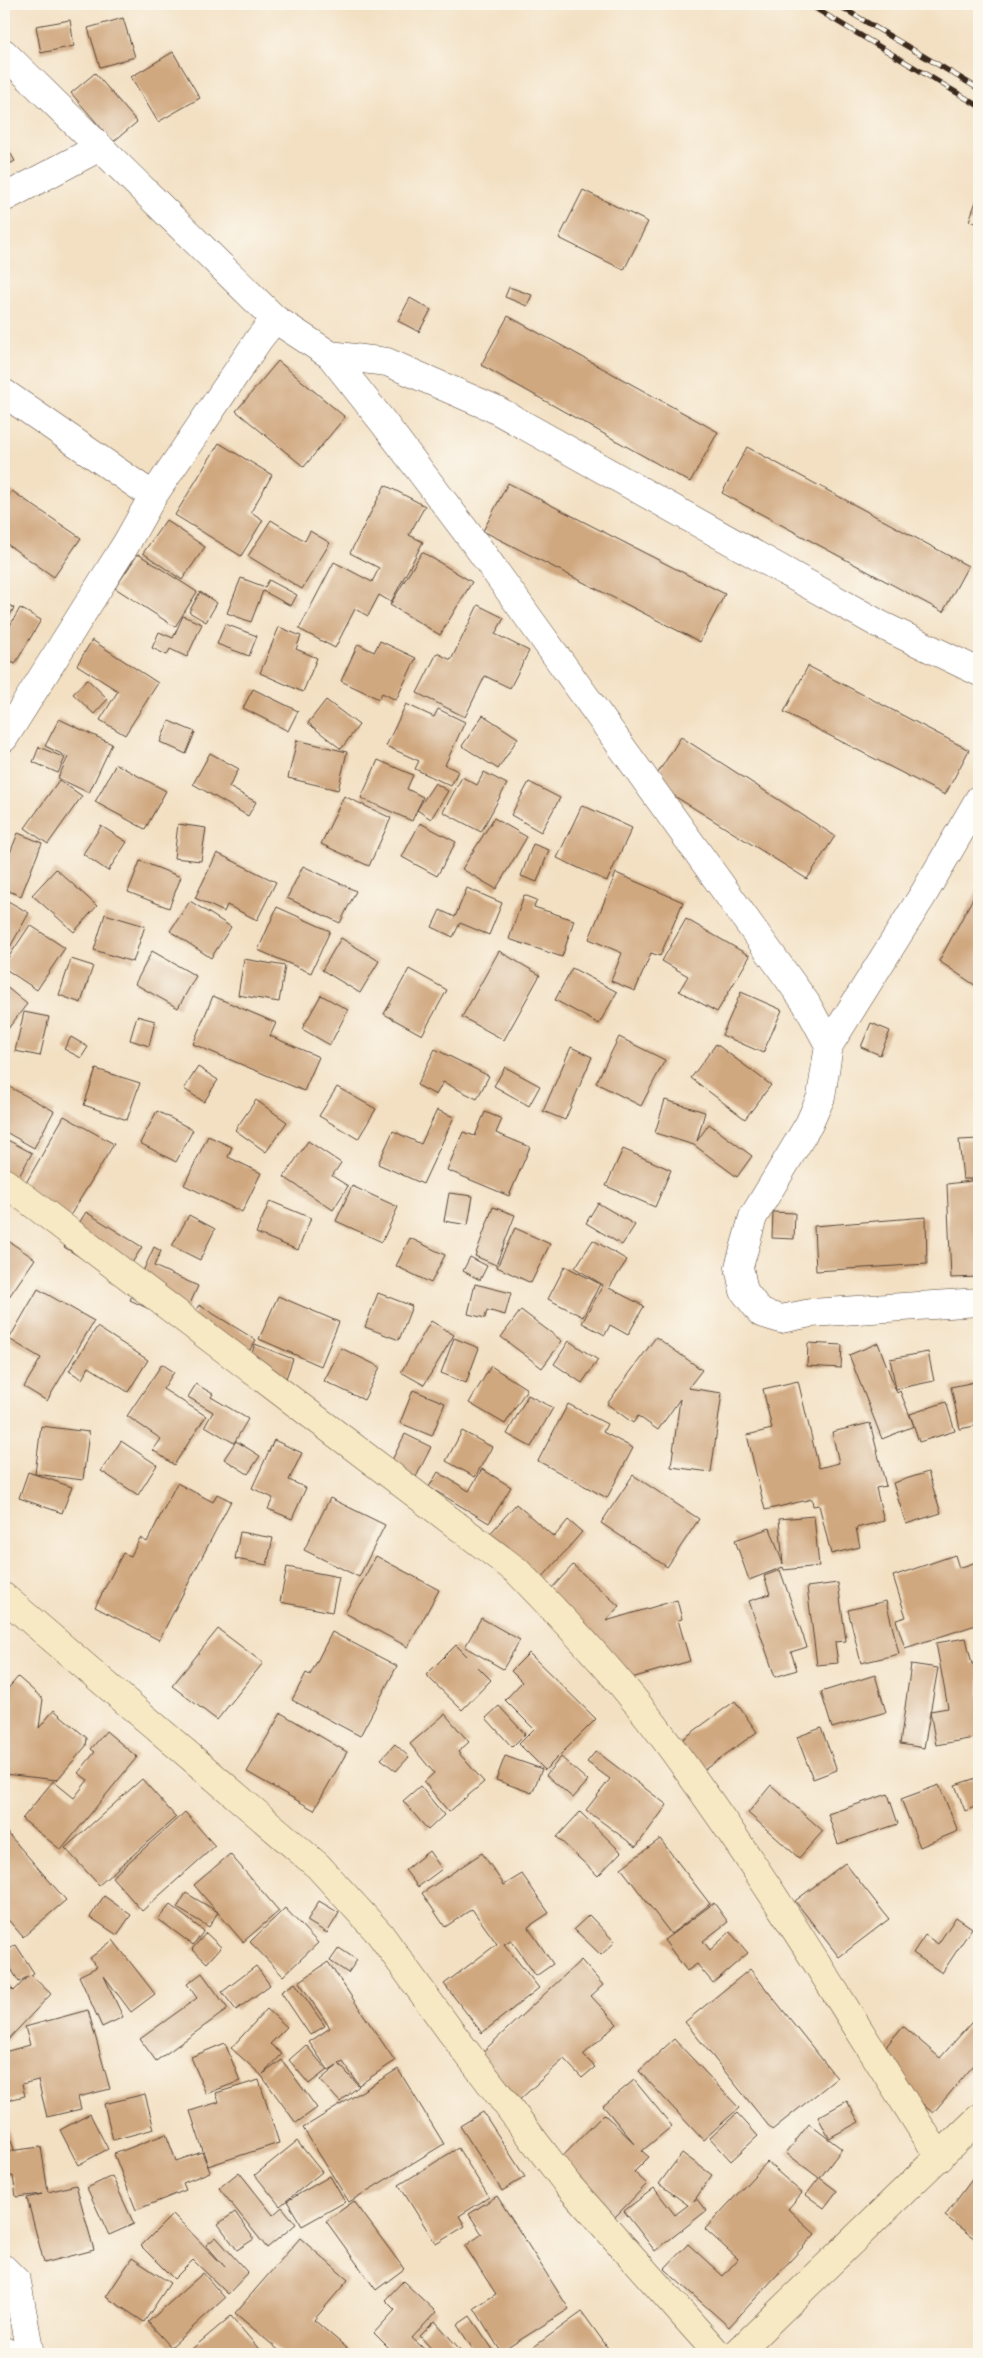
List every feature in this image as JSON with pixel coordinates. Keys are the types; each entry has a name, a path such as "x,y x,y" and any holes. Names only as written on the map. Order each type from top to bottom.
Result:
{"street":[{"path":"4,53 275,318 330,355 477,546 806,1003 829,1045"},
{"path":"4,198 100,147"},
{"path":"4,738 154,496 275,318"},
{"path":"330,355 387,362 495,408 879,624 979,672"},
{"path":"4,393 154,496"},
{"path":"979,799 923,895 829,1045 821,1097 813,1115 753,1217 739,1267 744,1291 761,1313 781,1319 811,1313 979,1302"},
{"path":"4,1182 517,1571 576,1633 654,1726 753,1866 940,2158"},
{"path":"4,1597 318,1866 380,1934 451,2032 568,2185 718,2354"},
{"path":"746,2351 979,2118"},
{"path":"4,2269 17,2282 30,2354"},
{"path":"4,2351 11,2354"}],"building":[{"path":"123,18 135,57 100,67 88,28"},
{"path":"70,20 74,46 41,53 36,26"},
{"path":"173,52 200,98 158,122 131,77"},
{"path":"95,73 137,122 113,142 71,93"},
{"path":"4,142 15,161 4,167"},
{"path":"583,190 648,222 624,270 559,238"},
{"path":"979,193 979,224 969,221"},
{"path":"509,287 532,295 527,306 505,297"},
{"path":"410,298 431,310 419,332 398,321"},
{"path":"508,316 718,432 690,482 481,365"},
{"path":"278,361 345,417 304,467 236,411"},
{"path":"219,443 272,475 251,512 263,520 241,556 175,515"},
{"path":"747,447 968,566 943,612 722,493"},
{"path":"508,483 725,594 700,642 483,531"},
{"path":"385,485 425,506 409,535 423,542 391,602 379,595 368,616 355,609 335,648 299,629 334,562 372,582 379,568 350,553"},
{"path":"12,491 81,538 54,577 4,542 4,503"},
{"path":"166,520 205,547 182,580 143,553"},
{"path":"271,520 305,541 310,531 330,543 302,589 248,556"},
{"path":"422,552 472,582 440,635 390,605"},
{"path":"138,554 197,592 175,627 115,588"},
{"path":"241,578 265,587 269,580 297,595 291,606 263,591 251,622 227,613"},
{"path":"200,592 217,603 206,622 189,612"},
{"path":"4,602 14,608 4,625"},
{"path":"478,605 504,618 495,634 529,651 510,688 485,676 465,717 417,693 437,653 451,660"},
{"path":"20,608 41,620 15,664 4,658 4,636"},
{"path":"183,616 202,624 187,657 170,649 167,655 152,648 159,632 173,638"},
{"path":"225,624 257,636 249,656 217,644"},
{"path":"279,627 301,636 296,649 317,658 303,692 260,673"},
{"path":"92,640 158,683 125,735 100,720 118,691 77,665"},
{"path":"380,641 416,658 396,700 382,693 379,699 341,681 358,644 374,652"},
{"path":"808,666 969,750 945,795 784,712"},
{"path":"87,679 108,699 94,714 73,694"},
{"path":"253,689 298,711 288,731 243,708"},
{"path":"326,700 359,725 341,749 308,723"},
{"path":"406,704 434,717 438,709 465,722 445,765 458,771 451,786 415,769 419,761 386,746"},
{"path":"483,715 518,738 498,769 462,746"},
{"path":"59,719 112,744 89,793 58,778 68,757 45,746"},
{"path":"169,721 195,732 186,754 160,742"},
{"path":"681,737 835,836 807,879 652,782"},
{"path":"297,740 347,752 338,790 288,778"},
{"path":"39,747 65,758 58,773 33,762"},
{"path":"210,753 239,769 229,787 256,802 248,816 193,784"},
{"path":"378,760 413,775 407,789 423,797 412,821 361,798"},
{"path":"116,764 166,791 145,829 95,802"},
{"path":"484,772 507,784 481,832 443,812 462,777 477,785"},
{"path":"59,780 82,796 48,844 25,828"},
{"path":"529,782 560,798 541,832 511,815"},
{"path":"435,783 448,791 431,819 417,810"},
{"path":"344,796 391,818 369,866 321,844"},
{"path":"582,805 632,828 607,881 557,858"},
{"path":"494,818 527,837 496,889 462,869"},
{"path":"420,823 456,842 437,876 402,857"},
{"path":"178,824 206,828 201,861 174,858"},
{"path":"101,826 127,842 108,871 83,854"},
{"path":"18,833 42,843 21,896 4,889 4,868"},
{"path":"533,844 549,850 537,882 521,876"},
{"path":"217,853 276,882 257,920 227,905 224,912 195,898"},
{"path":"140,861 181,877 169,908 128,892"},
{"path":"303,866 356,891 340,923 287,898"},
{"path":"56,869 97,906 74,932 32,895"},
{"path":"616,873 683,902 660,956 651,953 635,991 611,981 622,953 589,939"},
{"path":"979,887 979,988 939,961"},
{"path":"467,888 502,903 489,935 460,923 453,937 432,927 440,910 455,917"},
{"path":"524,895 537,900 534,907 574,920 562,957 509,939"},
{"path":"4,897 29,913 4,958"},
{"path":"190,901 231,927 211,958 170,931"},
{"path":"277,907 330,931 311,973 258,950"},
{"path":"105,914 145,926 133,962 94,950"},
{"path":"686,919 750,956 717,1012 679,991 688,976 662,961"},
{"path":"30,925 65,948 37,990 4,968 4,964"},
{"path":"341,938 379,961 360,993 322,970"},
{"path":"152,951 196,976 178,1008 135,984"},
{"path":"499,951 540,975 504,1040 462,1017"},
{"path":"71,959 93,966 81,1003 59,995"},
{"path":"244,959 285,966 279,1002 238,995"},
{"path":"572,968 617,992 599,1024 555,1000"},
{"path":"409,969 447,990 422,1035 384,1014"},
{"path":"4,985 27,1004 4,1034"},
{"path":"741,992 782,1010 763,1053 722,1035"},
{"path":"321,995 348,1010 330,1045 302,1029"},
{"path":"213,996 276,1023 270,1036 319,1057 304,1091 193,1044"},
{"path":"24,1012 49,1017 40,1056 15,1051"},
{"path":"137,1016 155,1021 149,1046 130,1040"},
{"path":"871,1023 890,1031 880,1055 861,1047"},
{"path":"71,1037 88,1047 81,1058 64,1049"},
{"path":"619,1037 665,1060 641,1106 596,1083"},
{"path":"716,1044 771,1085 745,1119 691,1078"},
{"path":"571,1047 592,1057 565,1120 543,1111"},
{"path":"435,1049 489,1076 477,1099 443,1082 436,1095 417,1085"},
{"path":"198,1067 218,1080 204,1102 184,1089"},
{"path":"505,1067 540,1086 529,1106 494,1086"},
{"path":"96,1069 140,1083 127,1120 84,1105"},
{"path":"4,1084 54,1111 34,1148 4,1131"},
{"path":"337,1087 376,1109 358,1139 319,1116"},
{"path":"256,1100 287,1122 266,1152 235,1130"},
{"path":"665,1100 705,1112 697,1141 709,1124 752,1156 737,1177 694,1145 655,1133"},
{"path":"437,1110 454,1117 423,1184 378,1164 393,1131 421,1144"},
{"path":"157,1111 193,1130 176,1162 140,1143"},
{"path":"485,1112 502,1119 496,1133 530,1147 509,1196 447,1170 463,1132 475,1136"},
{"path":"64,1116 114,1144 65,1224 18,1197"},
{"path":"208,1136 232,1147 228,1157 261,1173 242,1212 184,1185"},
{"path":"4,1138 32,1153 6,1200 4,1198"},
{"path":"979,1139 979,1179 963,1179 959,1140"},
{"path":"308,1141 341,1163 332,1176 348,1186 333,1210 284,1177"},
{"path":"623,1149 671,1170 655,1207 606,1186"},
{"path":"979,1180 979,1277 951,1278 947,1184"},
{"path":"352,1186 398,1207 382,1242 336,1221"},
{"path":"449,1193 473,1196 468,1225 444,1221"},
{"path":"270,1201 311,1218 298,1250 256,1233"},
{"path":"598,1203 635,1225 622,1245 586,1223"},
{"path":"493,1207 515,1215 496,1265 475,1256"},
{"path":"86,1212 142,1247 120,1282 64,1247"},
{"path":"773,1212 795,1213 794,1239 772,1238"},
{"path":"189,1215 215,1229 200,1260 172,1246"},
{"path":"926,1217 927,1264 816,1271 814,1226"},
{"path":"515,1228 550,1244 531,1283 497,1267"},
{"path":"4,1238 35,1259 4,1304"},
{"path":"410,1238 445,1255 431,1283 396,1266"},
{"path":"593,1240 627,1260 609,1288 644,1306 628,1335 610,1325 605,1335 582,1323 603,1285 575,1268"},
{"path":"154,1247 161,1251 154,1266 198,1286 181,1324 130,1300"},
{"path":"470,1257 487,1266 480,1280 463,1271"},
{"path":"565,1266 600,1284 583,1317 548,1299"},
{"path":"475,1284 511,1293 505,1315 487,1310 485,1318 468,1314"},
{"path":"38,1289 94,1321 47,1401 24,1387 41,1358 9,1339"},
{"path":"378,1293 412,1306 399,1340 365,1327"},
{"path":"278,1296 339,1322 321,1366 259,1339"},
{"path":"199,1305 256,1340 239,1368 182,1333"},
{"path":"521,1310 562,1341 542,1368 501,1337"},
{"path":"431,1321 454,1335 424,1385 401,1372"},
{"path":"97,1327 148,1360 128,1392 89,1367 82,1379 69,1371"},
{"path":"656,1337 702,1370 688,1388 722,1393 711,1472 671,1467 680,1399 658,1430 638,1416 633,1423 607,1404"},
{"path":"454,1338 479,1348 466,1383 441,1373"},
{"path":"569,1341 598,1360 582,1383 554,1364"},
{"path":"808,1343 842,1345 841,1368 807,1366"},
{"path":"878,1343 897,1393 900,1391 914,1426 882,1439 849,1355"},
{"path":"255,1344 293,1359 281,1392 243,1378"},
{"path":"341,1348 380,1367 364,1400 324,1381"},
{"path":"928,1352 934,1381 896,1389 890,1359"},
{"path":"162,1364 174,1372 163,1389 206,1416 174,1465 153,1450 161,1439 127,1416"},
{"path":"491,1366 527,1389 505,1424 469,1403"},
{"path":"798,1381 819,1468 839,1463 832,1432 870,1423 886,1486 876,1488 884,1521 856,1528 860,1547 831,1554 819,1505 813,1506 812,1499 765,1510 747,1435 772,1429 763,1389"},
{"path":"979,1381 979,1425 960,1429 951,1387"},
{"path":"196,1384 213,1394 211,1397 248,1419 234,1443 205,1426 213,1412 188,1397"},
{"path":"413,1390 445,1403 432,1436 400,1423"},
{"path":"528,1395 553,1408 531,1447 507,1434"},
{"path":"946,1402 955,1431 919,1442 910,1414"},
{"path":"568,1404 607,1424 603,1432 633,1448 607,1498 538,1461"},
{"path":"41,1426 89,1432 83,1480 35,1474"},
{"path":"462,1431 492,1447 475,1477 446,1461"},
{"path":"405,1434 431,1447 413,1483 387,1470"},
{"path":"274,1440 302,1453 289,1480 306,1488 292,1519 268,1509 273,1498 252,1488"},
{"path":"121,1441 157,1465 138,1495 101,1471"},
{"path":"236,1441 260,1456 248,1474 224,1459"},
{"path":"482,1469 511,1487 489,1523 429,1487 438,1472 469,1491"},
{"path":"28,1472 72,1487 62,1513 19,1498"},
{"path":"928,1472 941,1513 906,1524 893,1483"},
{"path":"633,1475 699,1519 667,1567 601,1523"},
{"path":"177,1483 213,1502 217,1494 231,1501 159,1640 95,1607 123,1553 131,1556 140,1538 147,1542"},
{"path":"330,1498 385,1525 359,1577 304,1550"},
{"path":"516,1504 554,1537 568,1520 582,1532 534,1587 482,1543"},
{"path":"814,1516 819,1566 784,1570 783,1567 749,1580 735,1540 770,1528 783,1564 779,1519"},
{"path":"240,1532 273,1538 267,1565 235,1559"},
{"path":"955,1555 959,1568 979,1561 979,1624 905,1648 896,1620 906,1617 893,1576"},
{"path":"376,1556 439,1590 408,1647 345,1613"},
{"path":"573,1565 619,1606 606,1621 677,1600 682,1619 678,1620 690,1661 604,1686 590,1638 539,1602"},
{"path":"287,1567 339,1577 332,1612 280,1602"},
{"path":"780,1570 807,1647 791,1652 797,1670 775,1677 749,1601 770,1594 764,1576"},
{"path":"838,1583 846,1641 835,1642 838,1663 817,1665 807,1587"},
{"path":"886,1601 899,1654 861,1663 848,1610"},
{"path":"481,1618 520,1640 503,1669 465,1647"},
{"path":"218,1629 263,1663 217,1720 172,1686"},
{"path":"332,1632 397,1666 360,1736 292,1700 306,1673 310,1675"},
{"path":"966,1638 972,1664 979,1662 979,1737 936,1745 930,1711 948,1708 936,1643"},
{"path":"456,1645 491,1680 462,1710 426,1675"},
{"path":"529,1653 596,1719 545,1770 519,1744 534,1729 505,1700 522,1682 511,1671"},
{"path":"911,1664 938,1668 924,1748 900,1744"},
{"path":"875,1675 886,1712 832,1728 821,1692"},
{"path":"18,1677 43,1699 39,1728 54,1710 87,1738 86,1746 57,1780 4,1774 4,1743 11,1734 4,1734 4,1693"},
{"path":"735,1701 757,1732 690,1780 668,1750"},
{"path":"499,1706 525,1734 512,1747 486,1718"},
{"path":"281,1713 347,1752 314,1810 247,1772"},
{"path":"445,1714 469,1742 458,1752 484,1782 449,1812 424,1782 434,1773 410,1744"},
{"path":"821,1728 837,1770 813,1779 797,1737"},
{"path":"106,1731 137,1757 61,1850 22,1819 53,1781 74,1798 88,1780 78,1773 95,1752 91,1749"},
{"path":"395,1744 409,1757 396,1771 381,1759"},
{"path":"596,1751 667,1805 636,1847 586,1810 610,1779 587,1762"},
{"path":"505,1756 542,1769 532,1793 496,1780"},
{"path":"561,1757 588,1781 573,1798 546,1775"},
{"path":"979,1777 979,1805 965,1811 955,1785"},
{"path":"142,1779 176,1817 99,1885 65,1848"},
{"path":"771,1785 823,1831 799,1858 748,1813"},
{"path":"939,1785 958,1831 920,1847 901,1799"},
{"path":"420,1786 444,1815 428,1830 403,1801"},
{"path":"888,1794 898,1824 838,1844 828,1814"},
{"path":"185,1812 215,1846 142,1911 112,1877"},
{"path":"580,1812 621,1852 598,1876 557,1837"},
{"path":"979,1825 979,1843 974,1826"},
{"path":"4,1829 66,1900 23,1937 4,1915"},
{"path":"660,1839 710,1904 671,1934 621,1868"},
{"path":"429,1851 442,1869 418,1887 405,1870"},
{"path":"482,1853 504,1885 522,1874 549,1913 528,1927 553,1964 536,1976 511,1940 504,1944 539,1988 482,2033 444,1984 497,1944 472,1909 445,1927 422,1893"},
{"path":"230,1854 279,1911 243,1942 194,1885"},
{"path":"845,1863 889,1919 839,1957 795,1901"},
{"path":"186,1893 218,1912 209,1927 177,1908"},
{"path":"104,1896 131,1915 117,1935 90,1917"},
{"path":"319,1901 339,1913 327,1933 307,1921"},
{"path":"714,1903 728,1922 703,1941 710,1950 730,1932 748,1953 713,1983 697,1964 687,1971 664,1940"},
{"path":"170,1905 204,1931 193,1945 158,1919"},
{"path":"285,1908 318,1943 283,1976 250,1942"},
{"path":"589,1915 615,1942 601,1955 574,1929"},
{"path":"956,1917 972,1928 942,1973 913,1953 925,1935 938,1944"},
{"path":"206,1933 221,1947 207,1963 192,1949"},
{"path":"113,1940 155,1994 131,2012 104,1976 123,2017 102,2027 79,1976 97,1967 90,1958"},
{"path":"16,1945 34,1973 31,1975 51,1994 4,2044 4,1981 14,1991 28,1976 19,1982 4,1957 4,1952"},
{"path":"339,1948 357,1960 348,1973 330,1961"},
{"path":"581,1960 603,1985 591,1996 617,2024 583,2055 595,2067 582,2078 564,2059 516,2103 475,2059"},
{"path":"328,1962 395,2061 359,2085 343,2062 339,2064 359,2086 340,2102 320,2080 337,2066 329,2071 309,2042 330,2028 299,1982"},
{"path":"256,1966 270,1985 236,2010 222,1992"},
{"path":"750,1969 837,2078 772,2130 685,2022"},
{"path":"202,1973 228,2009 156,2061 140,2039 197,1998 187,1984"},
{"path":"295,1983 325,2026 310,2035 281,1992"},
{"path":"267,2009 287,2027 270,2044 282,2054 263,2074 282,2060 317,2108 296,2123 261,2075 231,2048"},
{"path":"88,2010 110,2089 78,2097 81,2109 47,2117 38,2080 22,2084 25,2096 4,2101 4,2052 30,2045 25,2027"},
{"path":"979,2014 979,2059 933,2113 873,2062 903,2026 940,2058"},
{"path":"674,2039 739,2108 703,2140 639,2071"},
{"path":"225,2043 240,2081 206,2094 191,2057"},
{"path":"306,2045 327,2070 309,2084 289,2060"},
{"path":"398,2069 444,2144 349,2202 303,2128"},
{"path":"259,2080 279,2143 208,2166 190,2111 219,2102 216,2093"},
{"path":"634,2080 672,2126 642,2151 649,2157 634,2172 647,2184 615,2217 558,2161 604,2114 635,2144 603,2106"},
{"path":"145,2094 154,2129 113,2140 104,2104"},
{"path":"847,2101 859,2122 829,2138 818,2117"},
{"path":"483,2112 525,2177 502,2191 460,2126"},
{"path":"737,2113 758,2136 731,2161 710,2138"},
{"path":"4,2114 14,2150 8,2151 41,2147 48,2192 76,2185 94,2250 44,2263 27,2198 42,2194 16,2197 13,2176 4,2177"},
{"path":"90,2114 108,2149 78,2165 60,2130"},
{"path":"809,2124 842,2149 820,2178 837,2191 824,2208 806,2195 819,2178 786,2153"},
{"path":"166,2134 176,2161 202,2152 210,2172 183,2183 186,2190 136,2210 114,2154"},
{"path":"297,2141 322,2172 280,2206 255,2175"},
{"path":"458,2148 489,2197 459,2216 465,2226 436,2244 399,2185"},
{"path":"682,2153 712,2175 696,2198 706,2211 655,2251 624,2211 654,2188 675,2215 688,2205 659,2184"},
{"path":"767,2162 802,2193 788,2209 815,2234 729,2327 664,2269 688,2244 723,2276 738,2259 705,2229"},
{"path":"979,2170 979,2242 945,2216"},
{"path":"239,2172 273,2215 282,2207 296,2224 267,2248 219,2188"},
{"path":"112,2176 134,2224 109,2235 87,2188"},
{"path":"330,2176 345,2202 302,2226 287,2201"},
{"path":"497,2196 569,2309 501,2352 474,2308 496,2294 465,2246 482,2234 469,2214"},
{"path":"354,2201 404,2269 376,2290 326,2221"},
{"path":"235,2212 254,2239 237,2250 218,2224"},
{"path":"173,2214 225,2267 206,2245 216,2237 248,2273 228,2294 193,2260 174,2279 141,2246"},
{"path":"300,2238 348,2280 314,2320 354,2354 283,2354 235,2313"},
{"path":"132,2258 170,2283 144,2322 106,2297"},
{"path":"203,2273 225,2298 171,2347 148,2322"},
{"path":"403,2281 436,2312 412,2338 430,2354 391,2354 393,2352 374,2333 395,2310 385,2300"},
{"path":"582,2312 610,2351 606,2354 524,2354"},
{"path":"231,2316 263,2354 186,2354"},
{"path":"470,2316 496,2354 476,2354 457,2325"},
{"path":"435,2321 464,2354 436,2354 420,2336"}],"railway":[{"path":"808,4 979,106"},
{"path":"836,4 979,89"}]}
